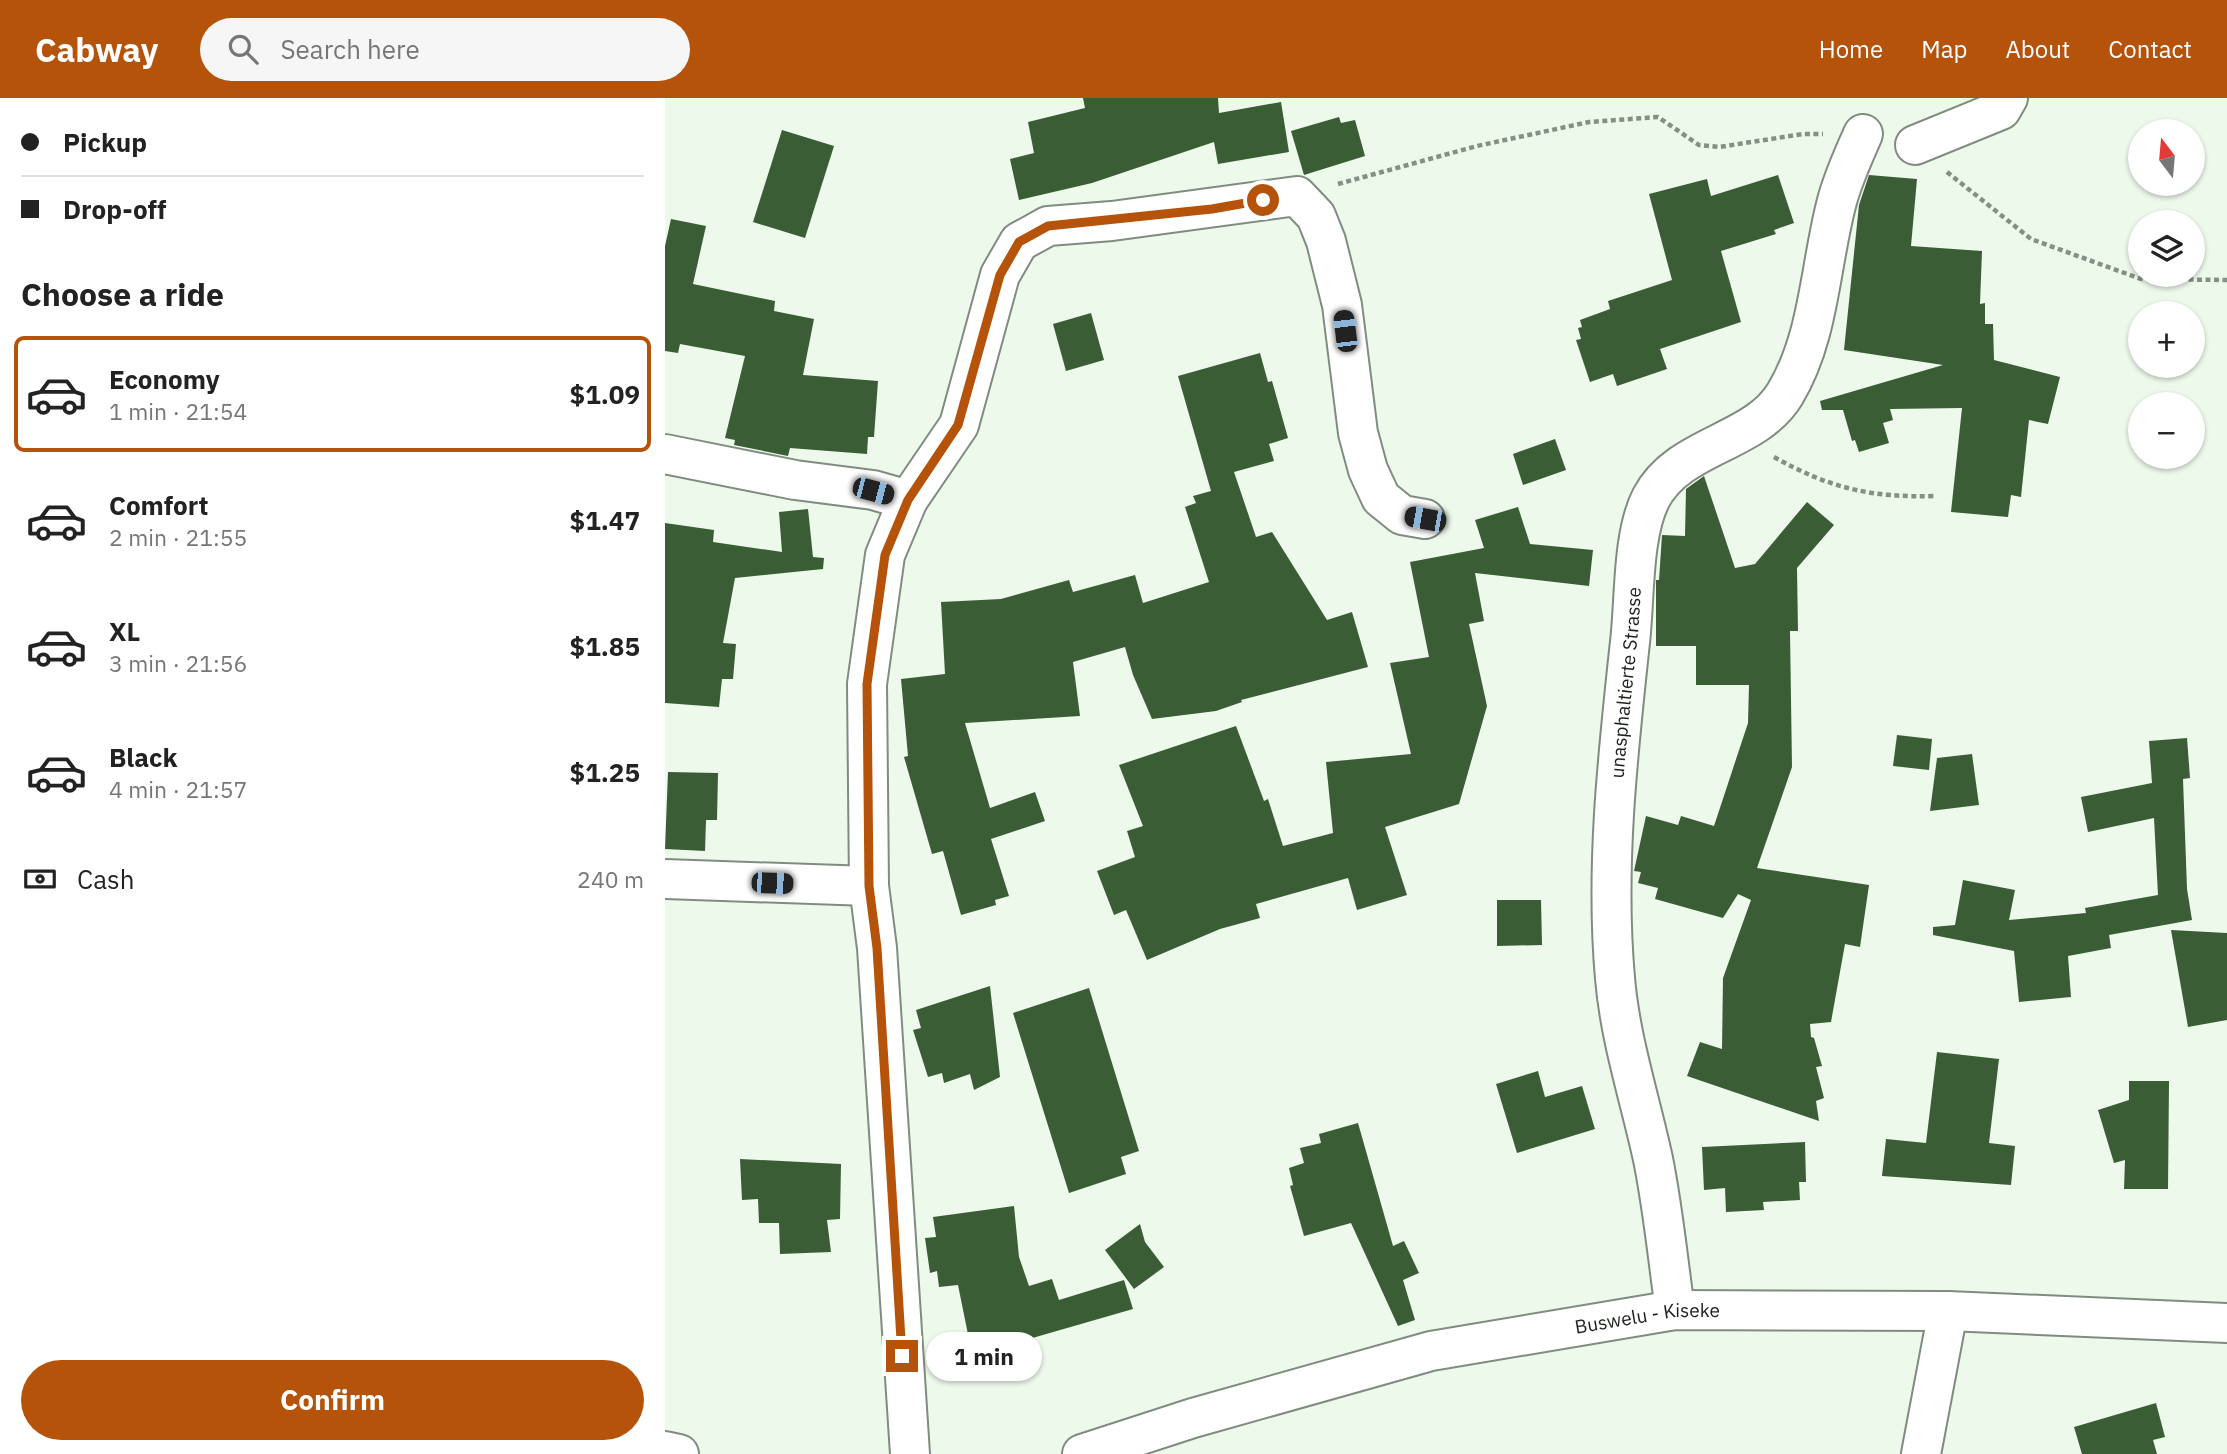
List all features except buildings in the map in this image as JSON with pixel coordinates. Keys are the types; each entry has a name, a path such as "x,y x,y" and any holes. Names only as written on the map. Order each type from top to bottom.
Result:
{"street":[{"path":"1915,145 2001,110 2008,98"},
{"name":"unasphaltierte Strasse","path":"1675,1310 1654,1162 1624,1036 1615,980 1611,899 1618,753 1639,539 1651,497 1679,466 1767,418 1785,394 1804,350 1826,266 1836,205 1863,134"},
{"path":"909,1454 877,948 869,886 867,684 885,555 908,500 958,425 1000,275 1019,242 1048,226 1112,221 1297,196 1316,216 1326,240 1342,305 1358,433 1368,470 1381,498 1402,515 1425,519"},
{"path":"665,454 795,480 873,491 908,500"},
{"path":"665,879 869,886"},
{"name":"Buswelu - Kiseke","path":"1082,1454 1193,1418 1431,1351 1675,1310 1948,1311 2227,1323"},
{"path":"1921,1454 1948,1311"},
{"path":"665,1451 679,1454"}],"path":[{"path":"1297,196 1476,146 1589,122 1658,117 1699,145 1719,146 1803,134 1863,134"},
{"path":"1915,145 2031,239 2141,279 2227,280"},
{"path":"1734,435 1803,473 1864,494 1935,496"}],"route":[{"path":"902,1356 877,948 869,886 867,684 885,555 908,500 958,425 1000,275 1019,242 1048,226 1212,209 1263,200"}]}
